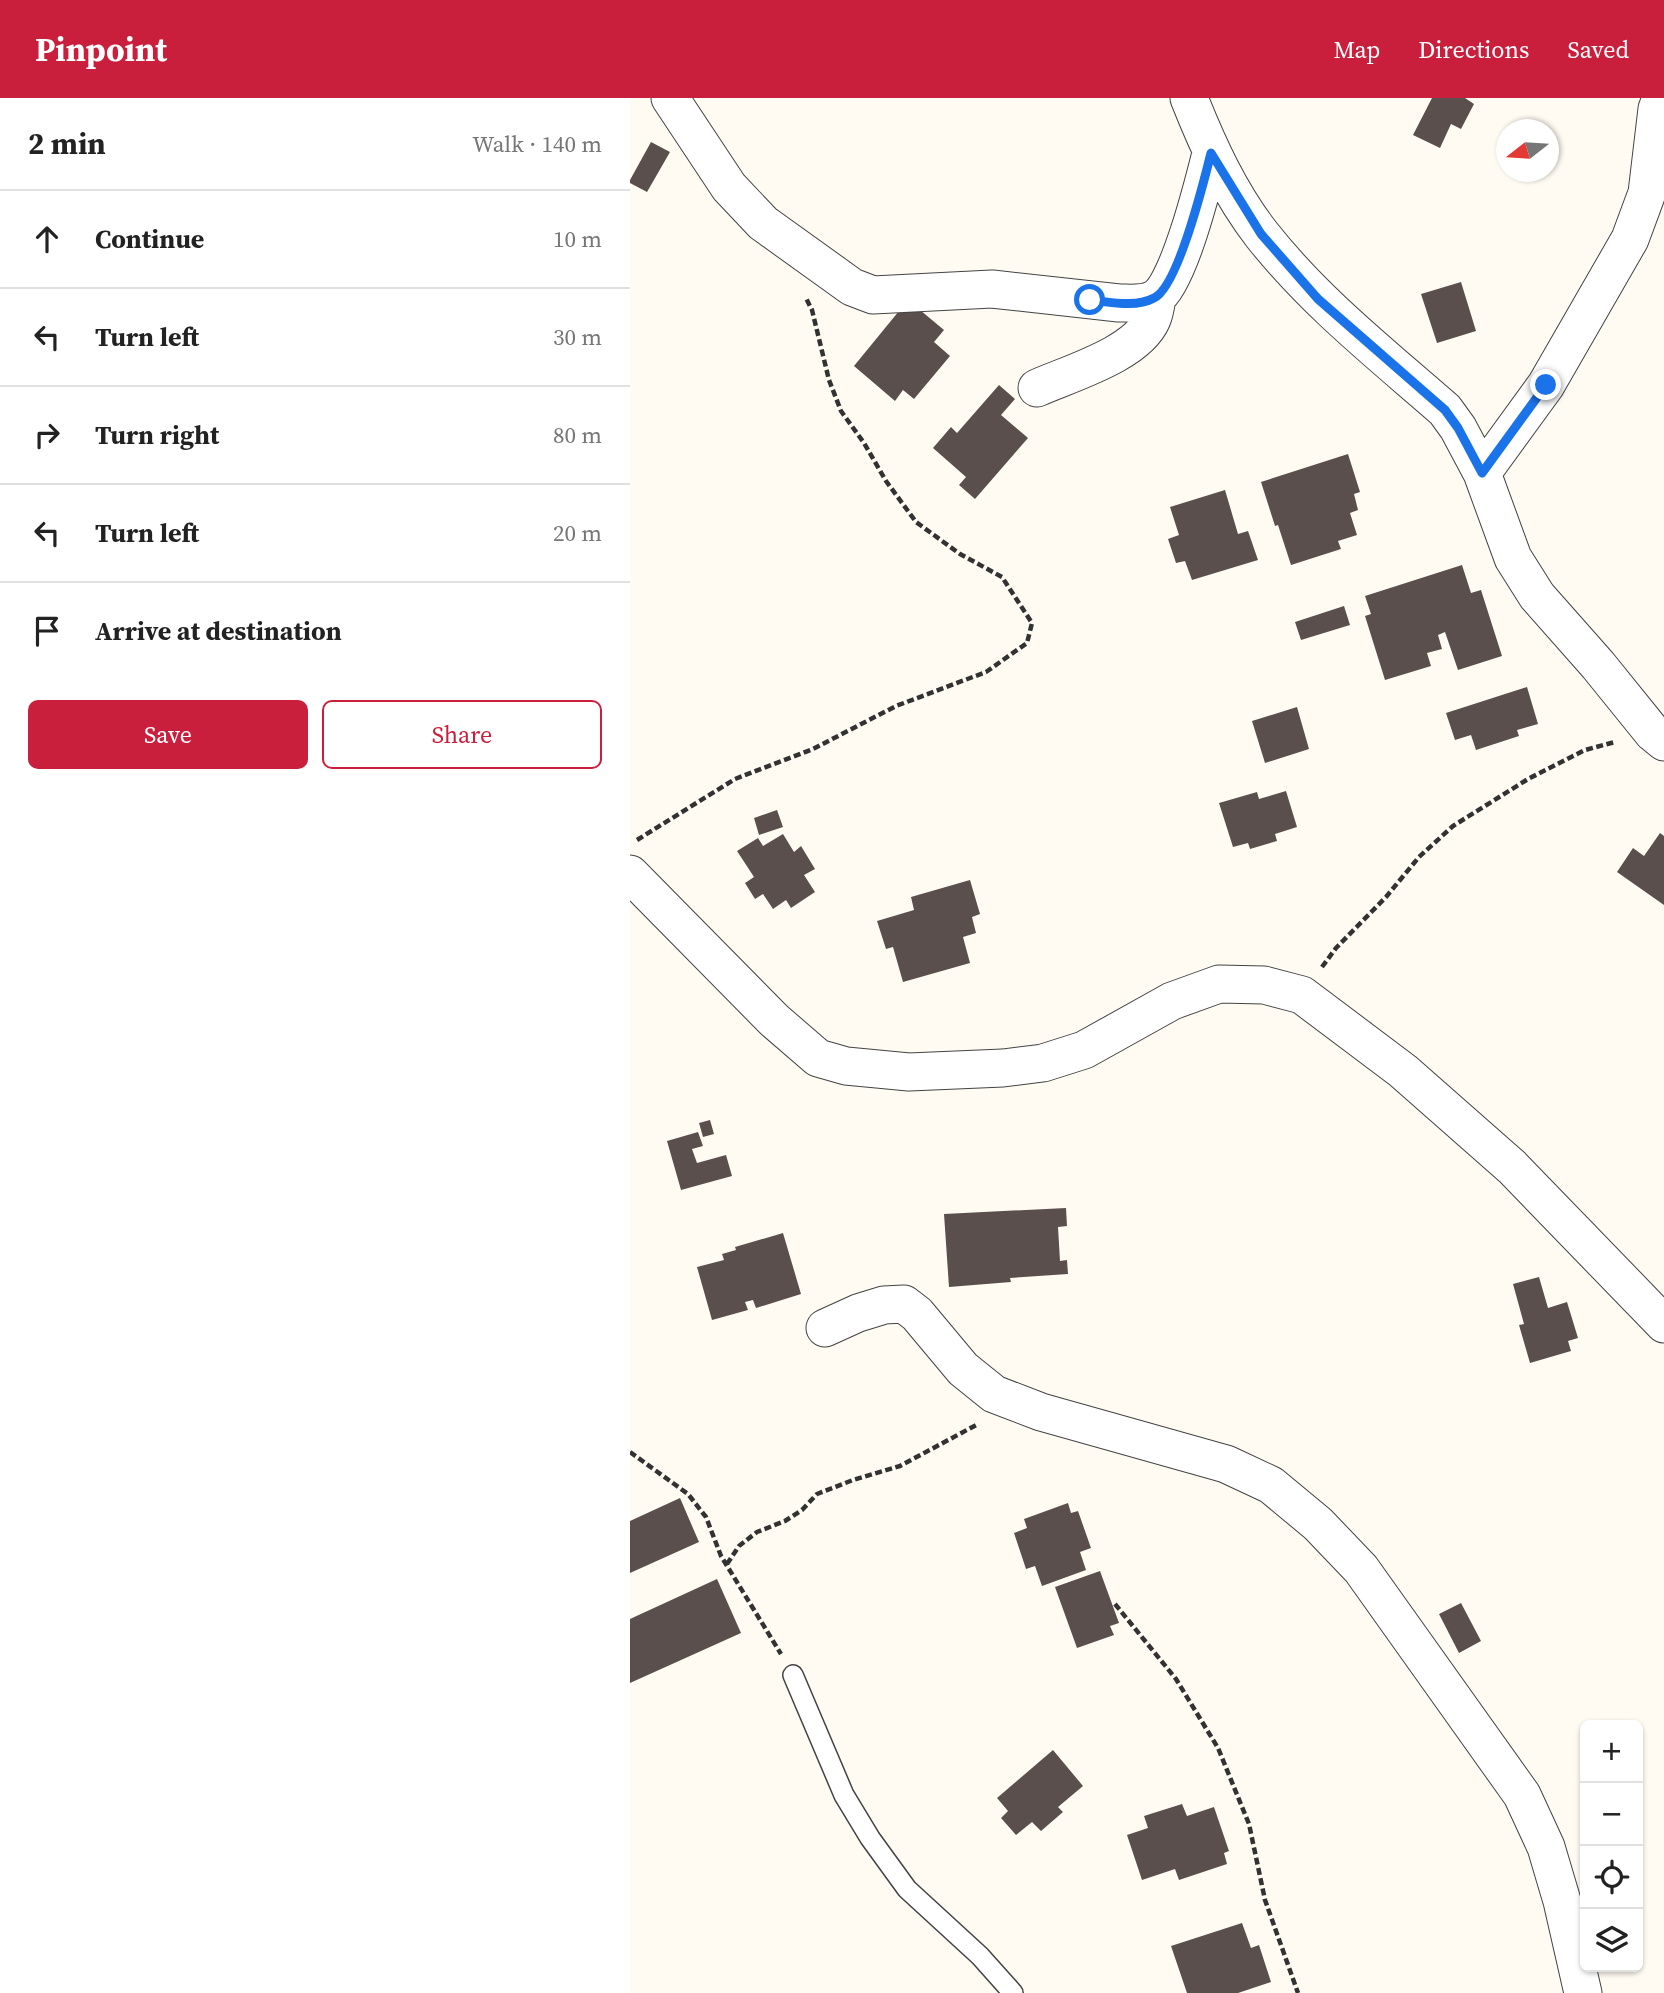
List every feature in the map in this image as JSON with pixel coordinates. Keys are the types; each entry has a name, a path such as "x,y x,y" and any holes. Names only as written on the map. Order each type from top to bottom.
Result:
{"street":[{"path":"670,98 729,187 762,223 852,287 873,295 992,289 1119,303 1141,303 1157,297"},
{"path":"1189,98 1211,153 1261,234 1318,299 1445,410 1482,473 1513,558 1537,596 1659,737"},
{"path":"1482,473 1546,385 1630,239 1647,193 1657,109 1661,98"},
{"path":"1037,388 1118,353 1140,336 1152,320 1157,297 1168,282 1192,226 1211,153"},
{"path":"630,874 774,1020 818,1058 846,1066 909,1072 1003,1068 1043,1063 1084,1050 1172,1001 1219,984 1264,985 1303,995 1403,1071 1512,1167 1664,1324"},
{"path":"825,1328 884,1305 904,1304 917,1314 963,1368 994,1394 1041,1412 1226,1464 1271,1485 1318,1524 1361,1569 1522,1795 1549,1858 1563,1901 1583,1993"}],"lane":[{"path":"793,1675 844,1795 870,1838 907,1889 980,1956 1013,1993"}],"path":[{"path":"630,844 735,779 813,750 896,706 986,672 1027,643 1032,623 1002,577 960,554 916,522 841,411 829,380 812,310 799,286"},
{"path":"1303,995 1336,948 1386,897 1419,857 1453,826 1528,779 1585,750 1659,737"},
{"path":"727,1564 739,1546 757,1532 785,1521 802,1510 817,1494 900,1466 971,1429 1014,1401"},
{"path":"630,1452 688,1494 706,1517 727,1564 793,1675"},
{"path":"1115,1604 1176,1679 1218,1748 1249,1824 1265,1900 1298,1993"}],"building":[{"path":"1432,98 1465,98 1474,104 1461,129 1451,124 1440,148 1413,135"},
{"path":"651,142 670,152 647,192 630,183 630,180"},
{"path":"1461,282 1476,331 1437,343 1421,294"},
{"path":"908,300 944,330 934,342 950,356 914,399 903,390 895,401 854,366"},
{"path":"999,385 1015,399 1001,415 1028,438 975,499 959,485 966,477 933,448 951,427 957,433"},
{"path":"1348,454 1360,492 1354,494 1358,510 1350,513 1357,535 1338,541 1341,549 1291,565 1261,482"},
{"path":"1225,490 1238,534 1248,531 1258,560 1192,580 1185,561 1176,563 1168,539 1179,535 1170,507"},
{"path":"1462,565 1471,593 1481,590 1502,656 1458,670 1445,632 1438,635 1442,649 1427,653 1431,666 1385,680 1365,616 1371,614 1365,596"},
{"path":"1344,606 1350,625 1301,640 1295,622"},
{"path":"1527,687 1538,724 1517,730 1519,736 1476,750 1471,735 1455,740 1446,713"},
{"path":"1297,707 1309,749 1265,763 1252,721"},
{"path":"1286,791 1297,827 1275,834 1277,841 1250,849 1248,843 1233,847 1219,803 1257,792 1259,799"},
{"path":"777,810 783,827 759,835 754,818"},
{"path":"1660,833 1664,836 1664,905 1617,872 1633,848 1644,856"},
{"path":"783,834 794,852 801,846 815,869 804,875 815,892 791,908 786,900 773,909 763,894 755,899 745,883 754,877 737,851 758,838 763,846"},
{"path":"970,880 980,914 972,917 976,933 963,937 970,963 903,982 893,947 886,949 877,921 914,910 911,897"},
{"path":"710,1120 714,1134 703,1137 699,1123"},
{"path":"698,1132 703,1146 692,1149 697,1163 726,1155 732,1176 681,1190 667,1141"},
{"path":"1066,1208 1067,1226 1058,1227 1060,1261 1067,1260 1068,1274 1010,1278 1011,1282 949,1287 944,1214"},
{"path":"783,1233 801,1294 756,1308 753,1300 745,1302 748,1310 712,1320 697,1267 724,1260 722,1254 736,1250 735,1247"},
{"path":"1539,1277 1548,1308 1567,1302 1578,1338 1568,1341 1571,1351 1530,1363 1519,1325 1524,1324 1513,1284"},
{"path":"680,1498 699,1542 630,1573 630,1521"},
{"path":"1068,1503 1071,1513 1078,1511 1091,1548 1080,1552 1086,1570 1042,1586 1035,1566 1026,1569 1014,1533 1027,1528 1024,1519"},
{"path":"1100,1571 1119,1623 1110,1626 1114,1635 1077,1648 1055,1587"},
{"path":"717,1579 741,1633 630,1683 630,1619"},
{"path":"1461,1603 1481,1641 1459,1653 1439,1614"},
{"path":"1053,1750 1083,1786 1058,1807 1063,1812 1041,1831 1032,1822 1016,1835 1001,1818 1008,1811 997,1798"},
{"path":"1182,1804 1187,1816 1214,1807 1229,1851 1224,1853 1227,1864 1179,1880 1175,1869 1142,1880 1127,1835 1148,1828 1144,1816"},
{"path":"1242,1923 1251,1948 1259,1945 1271,1982 1238,1993 1187,1993 1171,1946"}],"route":[{"path":"1090,300 1141,303 1157,297 1168,282 1192,226 1211,153 1261,234 1318,299 1445,410 1482,473 1546,385"}]}
